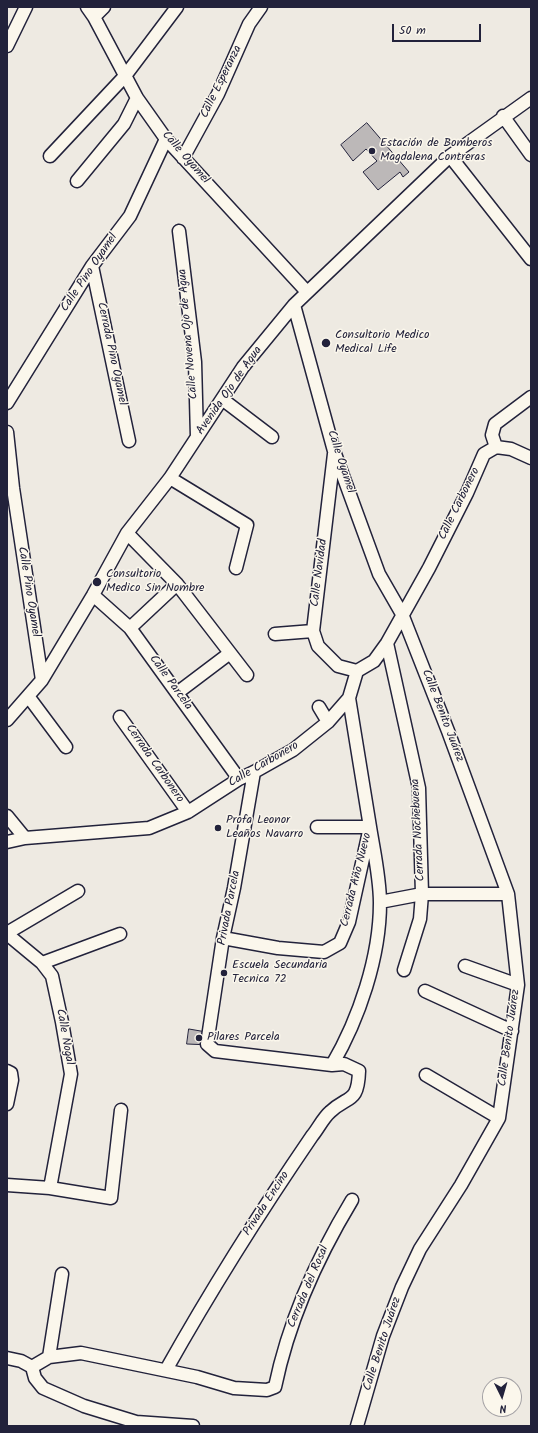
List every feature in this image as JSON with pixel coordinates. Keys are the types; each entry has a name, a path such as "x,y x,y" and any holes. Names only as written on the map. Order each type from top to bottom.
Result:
{"street":[{"path":"7,46 26,7"},
{"name":"Calle Oyamel","path":"86,7 94,18 137,98 166,140 307,292"},
{"path":"94,18 104,7"},
{"path":"50,156 125,76 177,7"},
{"name":"Calle Esperanza","path":"183,158 218,94 249,24 261,7"},
{"path":"77,181 124,124 137,98"},
{"name":"Avenida Ojo de Agua","path":"7,720 42,680 93,595 127,533 170,478 243,368 294,305 450,156 503,116 531,98"},
{"path":"503,116 531,155"},
{"name":"Calle Pino Oyamel","path":"7,403 92,266 130,216 166,140"},
{"path":"450,156 531,259"},
{"name":"Calle Novena Ojo de Agua","path":"179,231 194,362 197,437"},
{"name":"Cerrada Pino Oyamel","path":"92,266 129,441"},
{"name":"Calle Oyamel","path":"294,305 334,451 379,574 402,614"},
{"path":"531,397 495,424 492,435 496,447 511,449 531,458"},
{"path":"222,399 272,437"},
{"name":"Calle Pino Oyamel","path":"7,432 13,488 42,680"},
{"name":"Calle Carbonero","path":"7,842 25,838 149,828 188,812 239,779 293,750 328,722 349,698 357,671 374,660 387,643 429,568 467,493 484,454 496,447"},
{"name":"Calle Navidad","path":"313,631 334,451"},
{"path":"170,478 247,525 236,568"},
{"path":"127,533 177,584 247,675"},
{"path":"130,628 177,584"},
{"name":"Calle Parcela","path":"93,595 130,628 239,779"},
{"name":"Calle Benito Juárez","path":"357,1426 383,1336 402,1287 420,1249 461,1185 499,1118 518,985 508,894 448,731 402,614"},
{"path":"275,634 313,631 318,646 338,666 357,671"},
{"name":"Cerrada Nochebuena","path":"387,643 419,788 422,894 420,919 404,970"},
{"path":"177,693 230,653"},
{"path":"28,696 66,747"},
{"name":"Cerrada Año Nuevo","path":"223,938 278,948 324,952 340,943 349,922 370,828 349,698"},
{"path":"319,707 328,722"},
{"name":"Cerrada Carbonero","path":"120,717 188,812"},
{"name":"Privada Parcela","path":"254,772 234,888 223,938 207,1044 215,1052 332,1065"},
{"path":"7,816 25,838"},
{"path":"317,827 370,828 380,902 379,932 370,974 351,1028 332,1065"},
{"path":"7,933 78,891"},
{"path":"380,902 422,894 508,894"},
{"name":"Calle Nogal","path":"7,933 42,963 52,976 71,1074 50,1188"},
{"path":"42,963 120,934"},
{"path":"465,966 518,985"},
{"path":"425,991 512,1031"},
{"name":"Privada Encino","path":"166,1370 204,1302 307,1144 329,1112 351,1099 359,1085 359,1071 344,1064 332,1065"},
{"path":"7,1104 10,1075"},
{"path":"426,1075 499,1118"},
{"path":"7,1185 50,1188 111,1198 121,1110"},
{"name":"Cerrada del Rosal","path":"166,1370 234,1388 267,1390 275,1387 296,1311 315,1265 352,1200"},
{"path":"49,1357 62,1274"},
{"path":"32,1367 49,1357 80,1353 166,1370"},
{"path":"7,1358 21,1361 32,1367 35,1378 43,1388 84,1406 136,1422 193,1426"}],"building":[{"path":"367,123 409,172 403,177 400,172 378,190 363,172 377,161 366,149 353,161 341,145"},
{"name":"Pilares Parcela","path":"189,1029 212,1033 210,1045 187,1044"}],"place":[{"name":"Estación de Bomberos Magdalena Contreras","path":"372,151"},
{"name":"Consultorio Medico Medical Life","path":"326,343"},
{"name":"Consultorio Medico Sin Nombre","path":"97,582"},
{"name":"Profa Leonor Leaños Navarro","path":"218,828"},
{"name":"Escuela Secundaria Tecnica 72","path":"224,973"},
{"name":"Pilares Parcela","path":"199,1038"}]}
